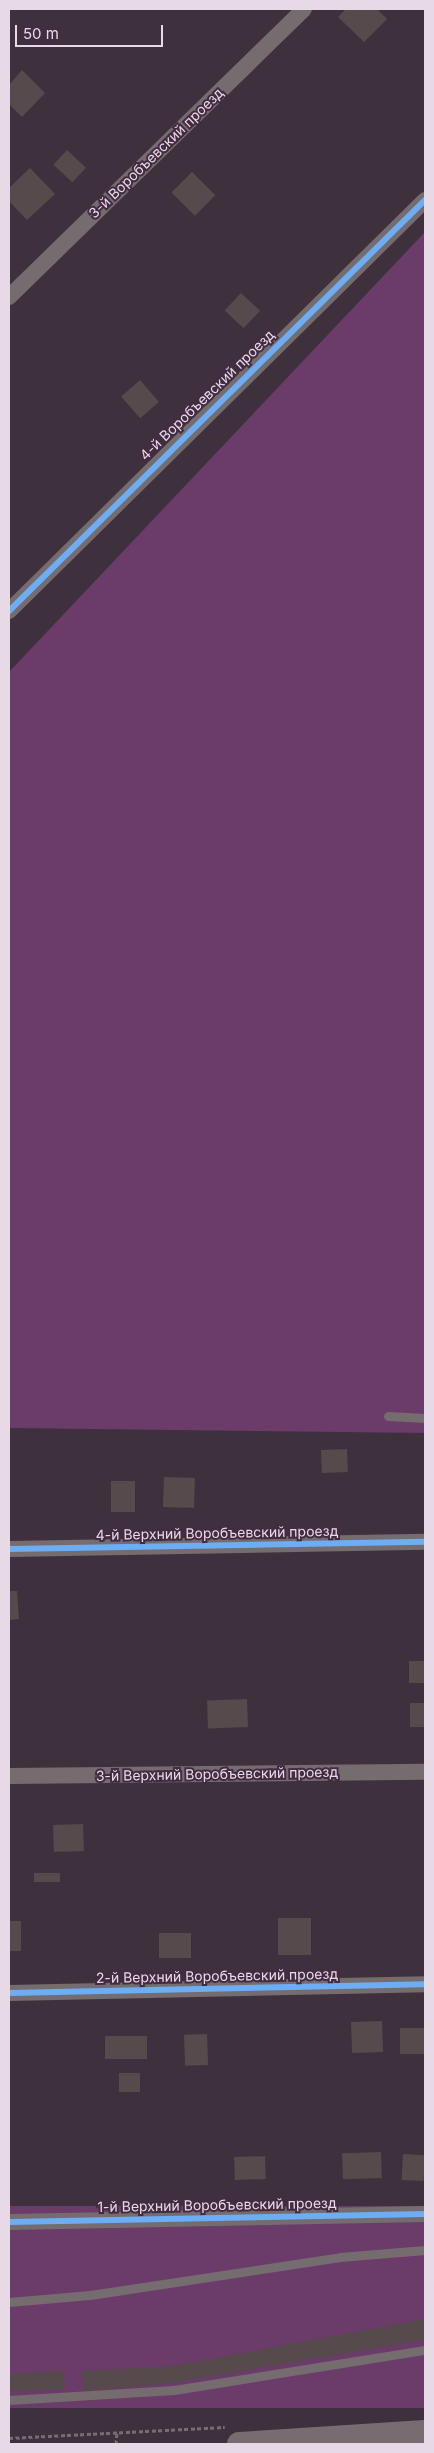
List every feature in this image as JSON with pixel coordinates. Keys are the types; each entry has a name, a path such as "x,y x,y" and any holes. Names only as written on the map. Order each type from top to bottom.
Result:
{"street":[{"name":"3-й Воробъевский проезд","path":"9,297 304,9"},
{"name":"4-й Воробъевский проезд","path":"9,611 425,200"},
{"name":"4-й Верхний Воробъевский проезд","path":"9,1549 425,1542"},
{"name":"3-й Верхний Воробъевский проезд","path":"9,1776 425,1772"},
{"name":"2-й Верхний Воробъевский проезд","path":"9,1993 425,1984"},
{"name":"1-й Верхний Воробъевский проезд","path":"9,2222 425,2214"},
{"path":"237,2435 425,2432"}],"lane":[{"path":"388,1416 425,1418"},
{"path":"9,2302 90,2295 340,2257 425,2250"},
{"path":"9,2400 174,2390 425,2350"}],"path":[{"path":"116,2432 116,2444"},
{"path":"9,2438 116,2432 237,2435"}],"shaded area":[{"path":"425,232 425,1433 9,1428 9,672"},
{"path":"9,2206 425,2206 425,2408 9,2408"}],"building":[{"path":"346,9 377,9 387,19 364,42 338,17"},
{"path":"22,70 45,93 22,117 9,104 9,85"},
{"path":"67,150 86,168 72,182 53,165"},
{"path":"30,168 55,194 27,220 9,201 9,188"},
{"path":"192,172 215,195 195,216 171,193"},
{"path":"241,293 260,311 244,328 225,311"},
{"path":"140,380 159,402 140,418 121,396"},
{"path":"347,1449 348,1472 322,1473 321,1450"},
{"path":"164,1477 195,1478 194,1508 163,1507"},
{"path":"111,1481 135,1481 135,1512 111,1512"},
{"path":"9,1591 17,1591 19,1619 9,1620"},
{"path":"409,1661 425,1661 425,1683 409,1683"},
{"path":"247,1699 248,1727 208,1728 207,1700"},
{"path":"410,1703 425,1703 425,1727 410,1727"},
{"path":"83,1824 84,1851 54,1852 53,1825"},
{"path":"34,1873 60,1873 60,1882 34,1882"},
{"path":"278,1918 311,1918 311,1955 278,1955"},
{"path":"9,1921 21,1921 21,1951 9,1951"},
{"path":"159,1933 191,1933 191,1958 159,1958"},
{"path":"382,2021 383,2052 352,2053 351,2022"},
{"path":"400,2028 424,2028 424,2054 400,2054"},
{"path":"207,2034 208,2065 185,2066 184,2035"},
{"path":"105,2036 147,2036 147,2059 105,2059"},
{"path":"119,2073 140,2073 140,2092 119,2092"},
{"path":"381,2152 382,2178 343,2179 342,2153"},
{"path":"403,2154 425,2155 424,2181 402,2180"},
{"path":"265,2156 266,2179 235,2180 234,2157"},
{"path":"425,2319 425,2340 172,2383 84,2391 81,2371 172,2366"},
{"path":"64,2371 65,2389 10,2392 9,2374"}],"cycle path":[{"path":"9,611 425,200"},
{"path":"9,1549 425,1542"},
{"path":"9,1993 425,1984"},
{"path":"9,2222 425,2214"}]}
